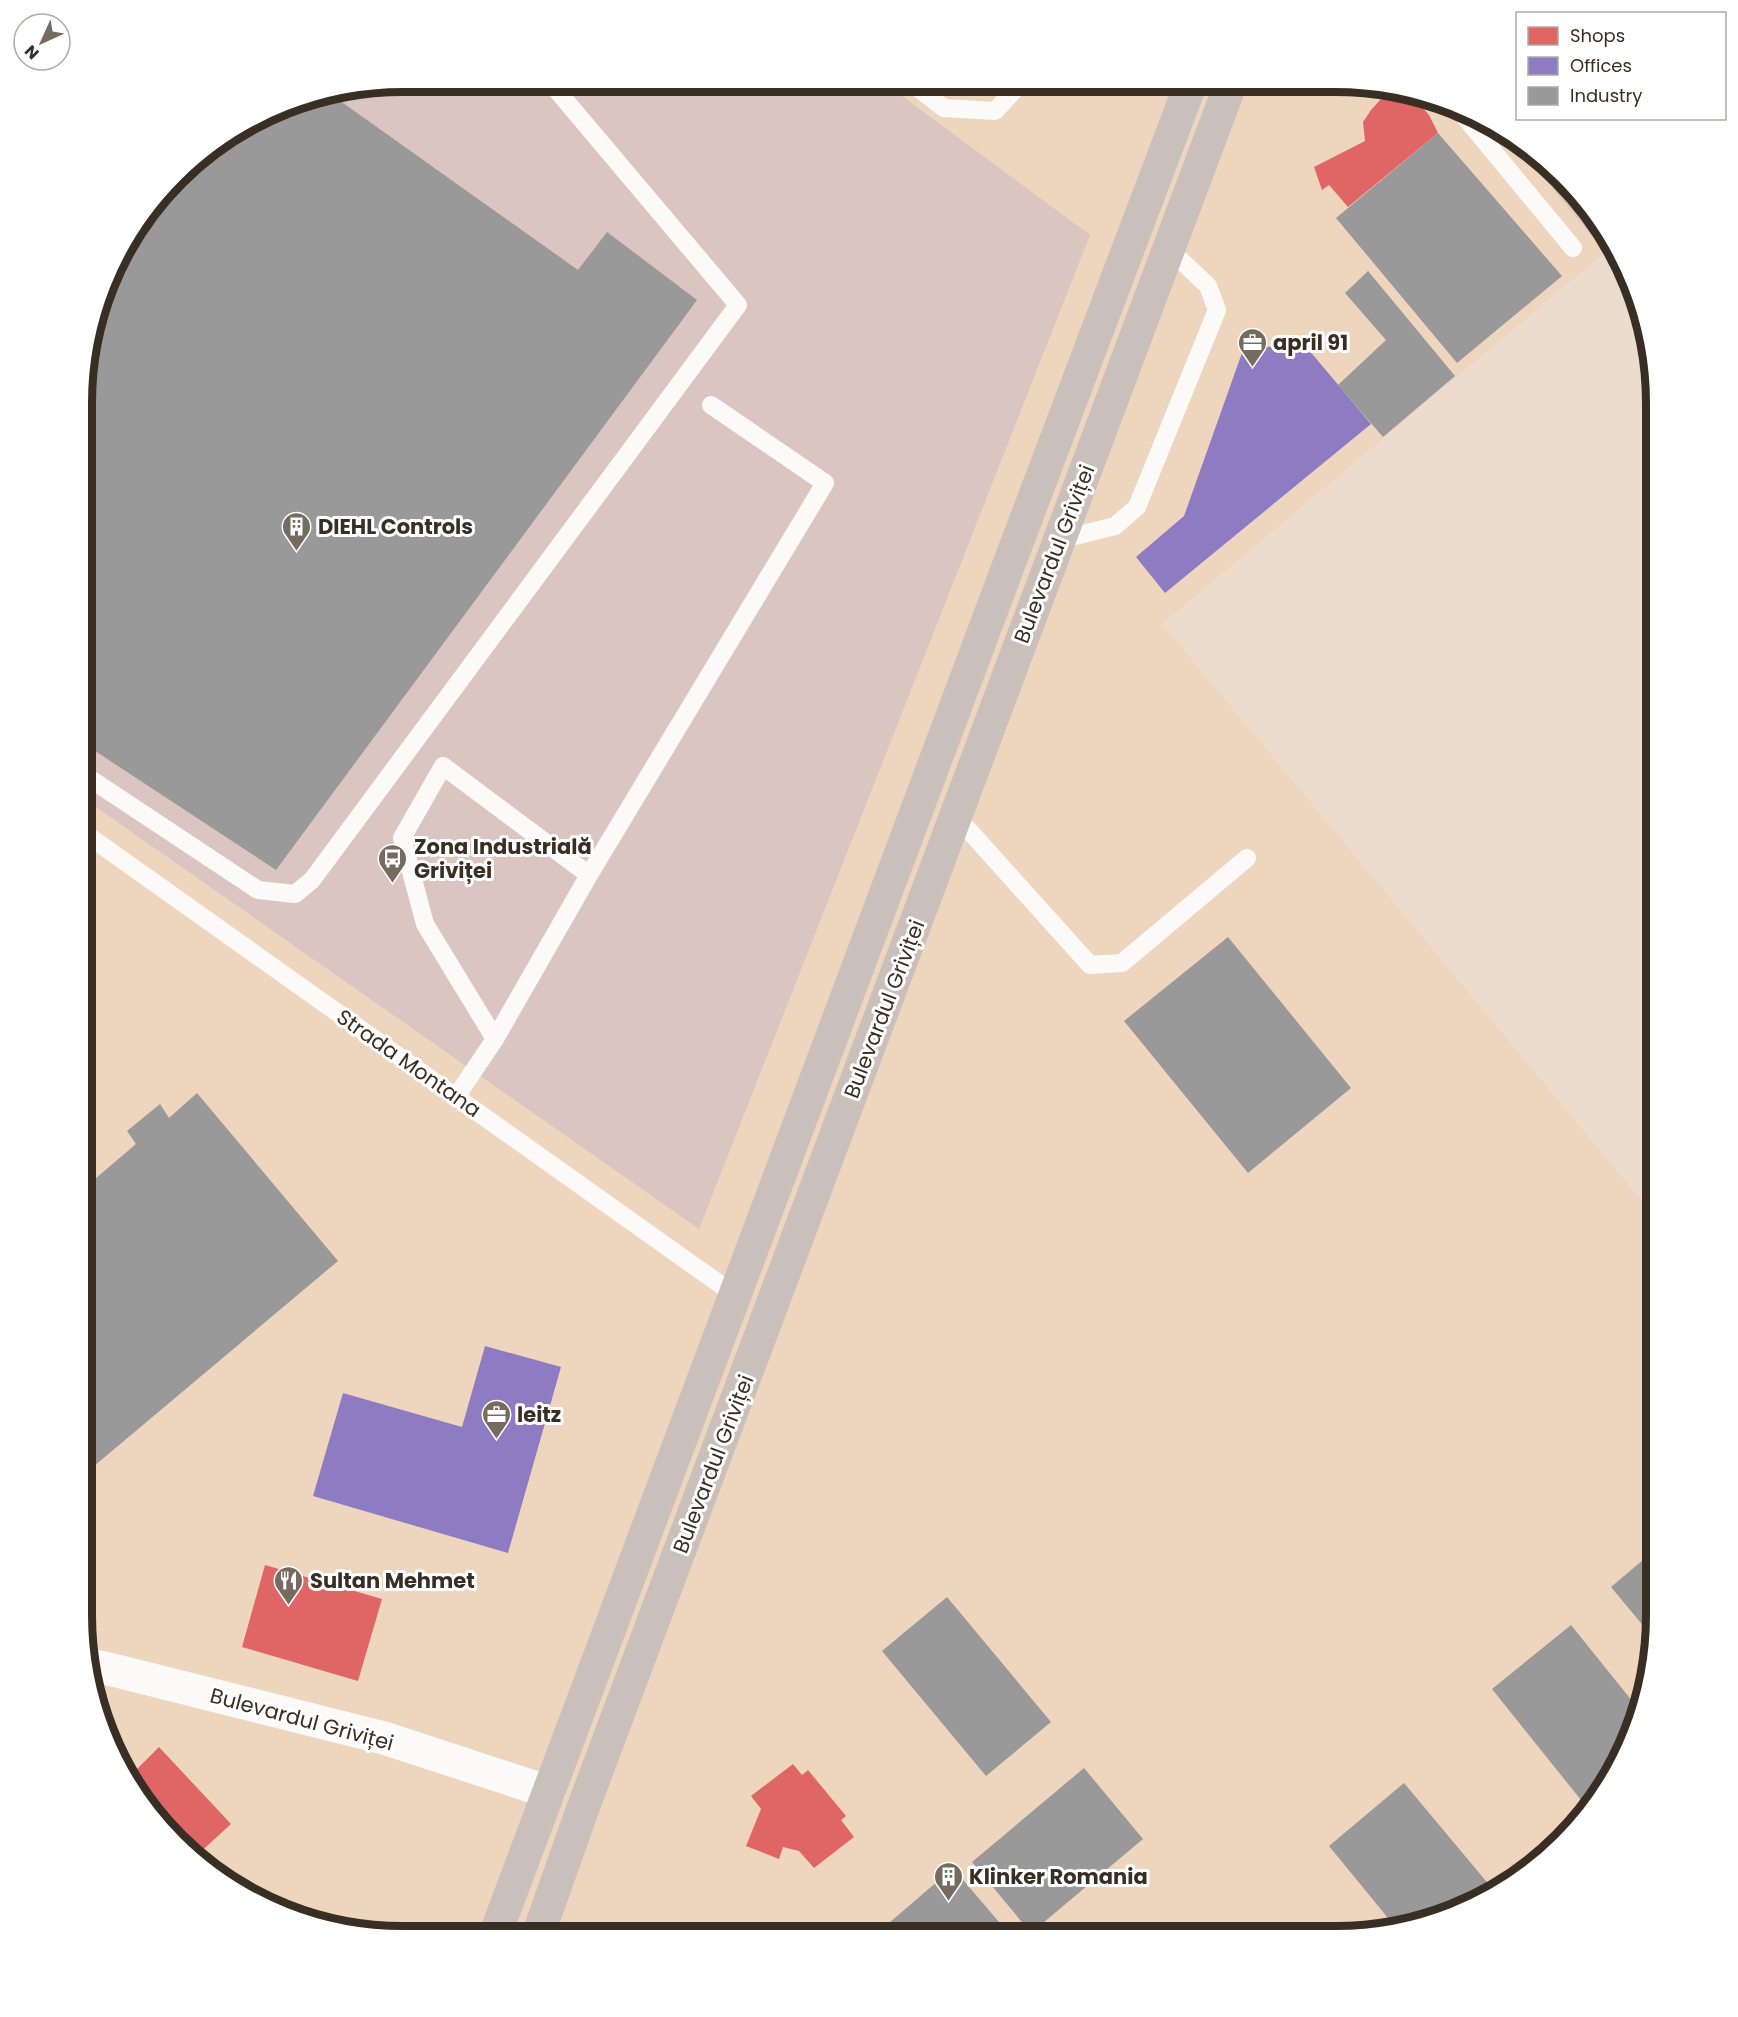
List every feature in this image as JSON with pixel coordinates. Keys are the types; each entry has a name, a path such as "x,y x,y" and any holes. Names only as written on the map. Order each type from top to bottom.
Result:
{"main road":[{"name":"Bulevardul Griviței","path":"498,1926 1183,92"},
{"name":"Bulevardul Griviței","path":"541,1926 583,1808 1228,92"}],"street":[{"name":"Bulevardul Griviței","path":"96,1666 384,1738 549,1792"}],"lane":[{"path":"91,779 258,890 295,894 312,880 738,305 558,92"},
{"path":"923,92 944,108 995,111 1013,92"},
{"path":"1469,122 1573,248"},
{"path":"1059,540 1115,526 1137,507 1217,310 1208,286 1169,249"},
{"path":"456,1097 495,1039 589,875 825,483 711,405"},
{"path":"495,1039 425,924 402,838 443,766 589,875"},
{"path":"956,816 1090,965 1122,963 1247,858"},
{"name":"Strada Montana","path":"91,838 735,1295"}],"shaded area":[{"path":"382,92 1356,92 1416,102 1455,115 1491,133 1541,169 1582,213 1607,251 1162,624 1646,1206 1646,1635 1641,1675 1623,1734 1605,1770 1569,1820 1525,1861 1491,1884 1455,1902 1396,1920 1356,1925 403,1926 342,1920 283,1902 247,1884 213,1861 169,1820 156,1804 133,1770 108,1714 97,1675 91,1615 91,403 94,362 102,322 115,283 133,247 169,197 197,169 223,149 371,93"},
{"path":"382,92 897,92 1090,235 699,1229 91,804 91,403 94,362 102,322 115,283 133,247 169,197 213,156 247,133 283,115 342,97"},
{"path":"1527,158 1569,197 1594,230 1605,247 1603,249"}],"building: Shops":[{"path":"1392,96 1420,105 1429,115 1438,133 1348,207 1329,185 1322,190 1314,167 1365,141 1363,122 1380,100"},
{"path":"265,1565 382,1599 358,1681 242,1647"},
{"path":"159,1747 231,1824 201,1851 169,1820 134,1772"},
{"path":"793,1764 802,1775 808,1770 846,1816 841,1820 854,1837 814,1868 799,1851 783,1847 779,1859 746,1846 761,1809 751,1796"}],"building: Offices":[{"path":"1303,343 1371,424 1165,593 1136,557 1184,516 1243,350"},
{"path":"485,1346 561,1367 508,1553 313,1496 343,1393 462,1427"}],"building: Industry":[{"name":"DIEHL Controls","path":"337,98 578,270 607,232 697,300 276,870 91,748 92,382 97,342 115,283 133,247 169,197 197,169 247,133 283,115"},
{"path":"1438,133 1562,276 1457,363 1336,218"},
{"path":"1368,271 1455,376 1383,437 1338,385 1386,340 1345,293"},
{"path":"1228,937 1351,1088 1248,1173 1124,1021"},
{"path":"197,1093 338,1261 91,1469 91,1182 136,1144 127,1131 160,1104 169,1118"},
{"path":"1646,1557 1646,1629 1611,1587"},
{"path":"947,1597 1051,1722 986,1776 882,1651"},
{"path":"1571,1625 1634,1703 1623,1734 1605,1770 1583,1803 1492,1689"},
{"path":"1084,1768 1143,1839 1039,1926 1025,1926 972,1862"},
{"path":"1404,1783 1489,1885 1455,1902 1390,1921 1329,1846"},
{"name":"Klinker Romania","path":"953,1868 1002,1926 885,1926"}],"place":[{"name":"april 91","path":"1252,368"},
{"name":"DIEHL Controls","path":"297,552"},
{"name":"Zona Industrială Griviței","path":"393,884"},
{"name":"leitz","path":"496,1440"},
{"name":"Sultan Mehmet","path":"289,1606"},
{"name":"Klinker Romania","path":"948,1902"}]}
